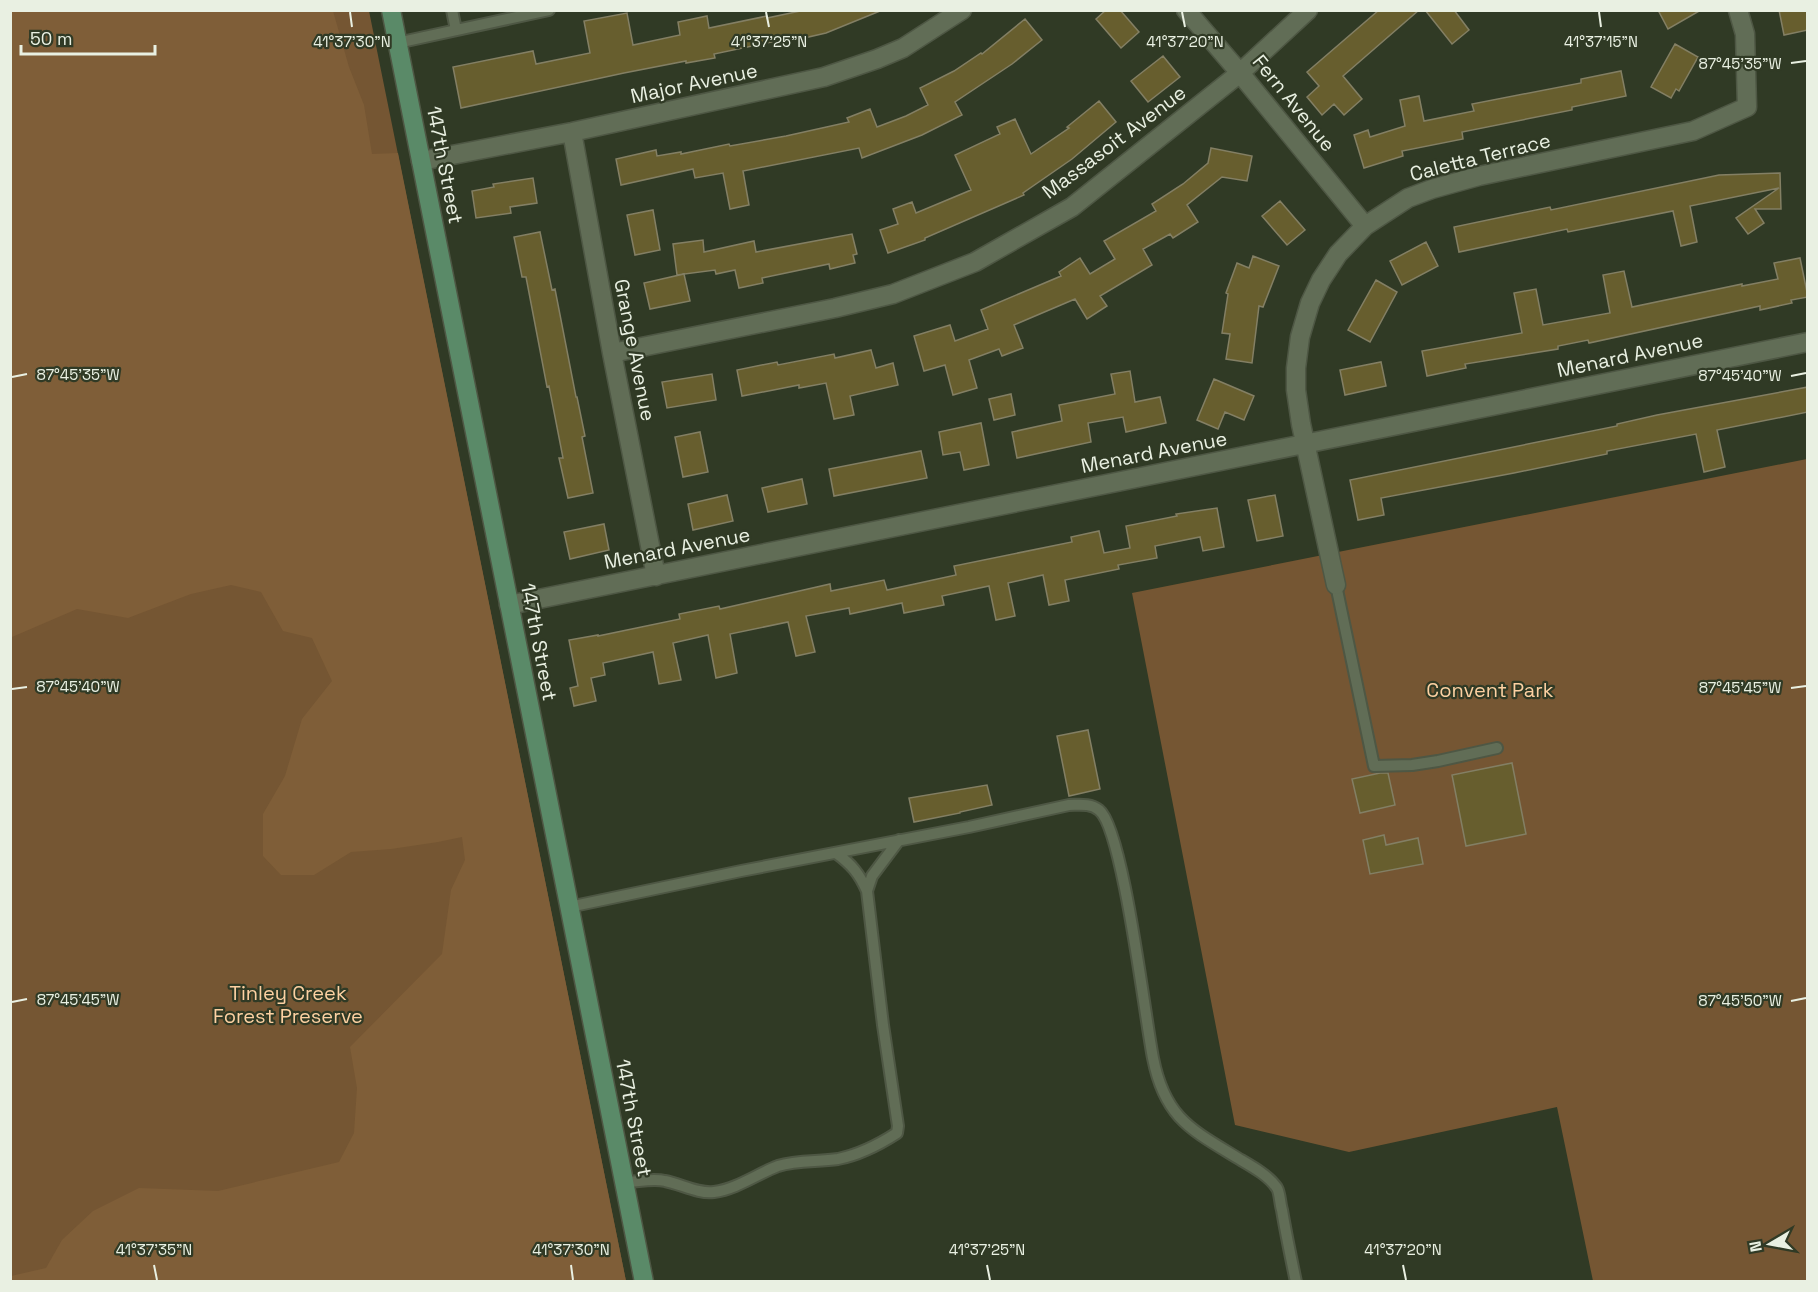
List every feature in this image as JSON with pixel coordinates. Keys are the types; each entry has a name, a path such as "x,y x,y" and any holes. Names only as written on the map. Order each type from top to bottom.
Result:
{"main road":[{"name":"147th Street","path":"391,10 644,1281"}],"street":[{"name":"Major Avenue","path":"421,161 572,132 824,77 903,48 962,10"},
{"name":"Fern Avenue","path":"1186,10 1365,226"},
{"name":"Massasoit Avenue","path":"612,353 893,294 975,262 1072,207 1240,73 1308,10"},
{"name":"Caletta Terrace","path":"1336,585 1305,445 1296,390 1296,360 1310,303 1321,280 1338,255 1365,226 1408,198 1432,189 1479,176 1693,131 1747,107 1744,34 1738,10"},
{"name":"Grange Avenue","path":"572,132 656,576"},
{"name":"Menard Avenue","path":"509,605 1808,342"}],"lane":[{"path":"452,10 456,30"},
{"path":"397,43 549,10"},
{"path":"1336,585 1374,766 1412,765 1497,748"},
{"path":"569,907 1069,806 1086,804 1100,810 1108,822 1115,841 1123,877 1148,1034 1161,1088 1175,1113 1191,1128 1260,1172 1277,1188 1296,1281"},
{"path":"867,891 873,876 899,840"},
{"path":"624,1182 663,1180 696,1190 712,1192 731,1188 781,1165 838,1159 858,1153 897,1133 898,1126 867,891 854,866 836,853"}],"green space":[{"name":"Tinley Creek Forest Preserve","path":"10,11 369,11 626,1281 11,1281"},
{"name":"Convent Park","path":"1807,459 1807,1281 1593,1281 1557,1107 1349,1152 1235,1125 1132,593"}],"shaded area":[{"name":"Tinley Creek Forest Preserve","path":"11,10 333,11 349,67 364,105 372,154 398,153 626,1281 11,1281 11,1276 46,1268 62,1240 93,1211 139,1188 218,1191 339,1162 354,1133 357,1088 350,1047 442,954 451,890 465,860 462,837 391,849 351,852 314,875 281,875 263,856 263,814 285,776 302,719 332,681 312,638 283,631 261,592 231,585 191,594 128,618 77,609 12,637 11,640"}],"building":[{"path":"805,10 880,11 826,33 791,41 790,38 714,54 715,58 624,73 461,108 453,67 533,51 536,64 590,53 584,21 627,13 633,45 680,35 678,22 707,16 709,28"},
{"path":"1106,10 1120,10 1139,32 1121,48 1096,19"},
{"path":"1379,10 1419,10 1343,76 1362,99 1344,115 1334,104 1322,115 1307,97 1319,86 1307,72"},
{"path":"1425,10 1454,10 1469,30 1452,44"},
{"path":"1658,10 1701,10 1668,29"},
{"path":"1779,10 1808,10 1808,30 1784,35"},
{"path":"1025,19 1042,40 1012,64 955,102 962,115 922,135 862,158 859,148 743,171 749,205 730,209 723,173 695,178 693,169 621,185 616,159 656,150 657,156 681,152 681,154 786,136 849,122 847,118 870,109 877,127 906,116 928,105 920,88 982,54"},
{"path":"1675,44 1698,57 1679,91 1676,89 1671,98 1651,87"},
{"path":"1163,56 1180,77 1148,102 1131,81"},
{"path":"1621,71 1626,96 1572,107 1572,110 1462,132 1463,139 1402,151 1403,156 1364,168 1354,135 1368,130 1370,137 1405,126 1400,100 1419,96 1424,121 1474,111 1472,104 1581,83 1581,79"},
{"path":"1099,101 1116,122 1072,159 1023,193 1024,195 925,238 925,240 888,253 880,230 898,224 893,209 912,202 916,213 971,190 955,155 1000,134 997,127 1015,119 1031,154 1069,128 1067,127"},
{"path":"1211,148 1252,156 1247,181 1222,177 1187,205 1198,222 1173,238 1170,234 1143,249 1152,265 1100,296 1107,306 1087,319 1075,299 1014,325 1023,348 1002,356 999,349 969,360 977,388 953,395 945,365 924,371 914,336 950,325 955,341 988,329 981,310 1061,276 1059,272 1080,258 1090,274 1115,259 1104,241 1156,211 1152,204 1183,184 1208,163"},
{"path":"1780,173 1781,209 1755,209 1764,223 1748,234 1736,218 1779,188 1690,206 1697,242 1681,246 1673,211 1568,232 1567,229 1459,252 1454,227 1550,207 1551,210 1719,175"},
{"path":"533,178 537,203 510,207 511,213 476,218 472,191 494,187 493,184"},
{"path":"1280,201 1305,230 1287,245 1262,216"},
{"path":"653,210 660,250 635,255 627,215"},
{"path":"540,232 552,290 555,289 585,436 582,437 593,493 568,498 559,458 563,458 549,386 547,387 526,277 522,277 514,237"},
{"path":"852,234 857,254 853,255 855,263 830,269 829,264 762,278 763,283 739,288 735,270 716,274 715,270 677,275 673,244 703,240 704,252 754,241 756,252"},
{"path":"1426,242 1438,266 1402,285 1390,261"},
{"path":"1253,256 1279,266 1263,307 1259,306 1252,363 1226,359 1230,334 1222,333 1228,294 1226,293 1237,263 1249,268"},
{"path":"1800,258 1808,297 1791,300 1792,303 1760,310 1760,306 1589,343 1588,340 1558,346 1558,349 1465,364 1466,368 1427,376 1422,351 1522,333 1514,293 1536,289 1543,325 1610,313 1603,275 1624,271 1632,307 1742,284 1742,286 1778,279 1774,263"},
{"path":"684,274 690,301 650,309 644,283"},
{"path":"1376,280 1397,292 1370,342 1348,330"},
{"path":"871,350 876,368 893,363 898,385 850,396 854,415 834,419 826,383 799,388 799,385 742,396 737,370 834,354 835,358"},
{"path":"1381,362 1386,386 1345,395 1340,370"},
{"path":"1130,371 1135,402 1160,397 1166,423 1126,432 1123,417 1088,423 1091,442 1017,458 1012,432 1062,421 1059,405 1115,394 1111,374"},
{"path":"712,374 716,400 667,408 662,382"},
{"path":"1214,379 1254,396 1244,420 1225,412 1218,429 1197,420"},
{"path":"1808,387 1808,412 1717,430 1725,467 1704,472 1696,434 1607,451 1607,454 1514,473 1381,498 1384,515 1358,520 1350,480 1617,426 1617,424 1657,415"},
{"path":"1011,394 1015,415 994,420 989,399"},
{"path":"981,423 989,465 964,470 960,452 943,455 939,432"},
{"path":"700,432 708,472 683,477 675,437"},
{"path":"921,451 927,478 834,496 829,469"},
{"path":"802,479 807,504 768,512 762,488"},
{"path":"727,495 733,521 693,530 688,504"},
{"path":"1275,495 1283,536 1257,541 1248,500"},
{"path":"1217,508 1224,547 1203,551 1200,537 1155,546 1157,558 1118,565 1119,569 1065,580 1069,601 1049,605 1043,575 1008,583 1015,616 996,620 989,586 942,596 944,605 904,613 902,603 850,614 849,608 806,616 815,652 796,656 788,622 730,634 737,673 716,678 708,635 673,643 681,680 659,684 653,652 603,663 605,675 591,678 596,701 574,706 570,688 578,686 569,640 680,619 679,614 719,606 720,609 830,584 831,591 884,580 887,590 956,575 954,566 1072,542 1071,537 1099,531 1104,553 1130,548 1126,526 1177,516 1176,514"},
{"path":"604,524 609,550 570,559 564,532"},
{"path":"1088,730 1100,789 1069,796 1057,736"},
{"path":"1512,763 1526,834 1466,846 1452,775"},
{"path":"1388,773 1395,805 1360,813 1352,779"},
{"path":"987,785 992,805 914,822 909,798"},
{"path":"1384,835 1386,845 1418,838 1423,864 1370,874 1363,840"}]}
